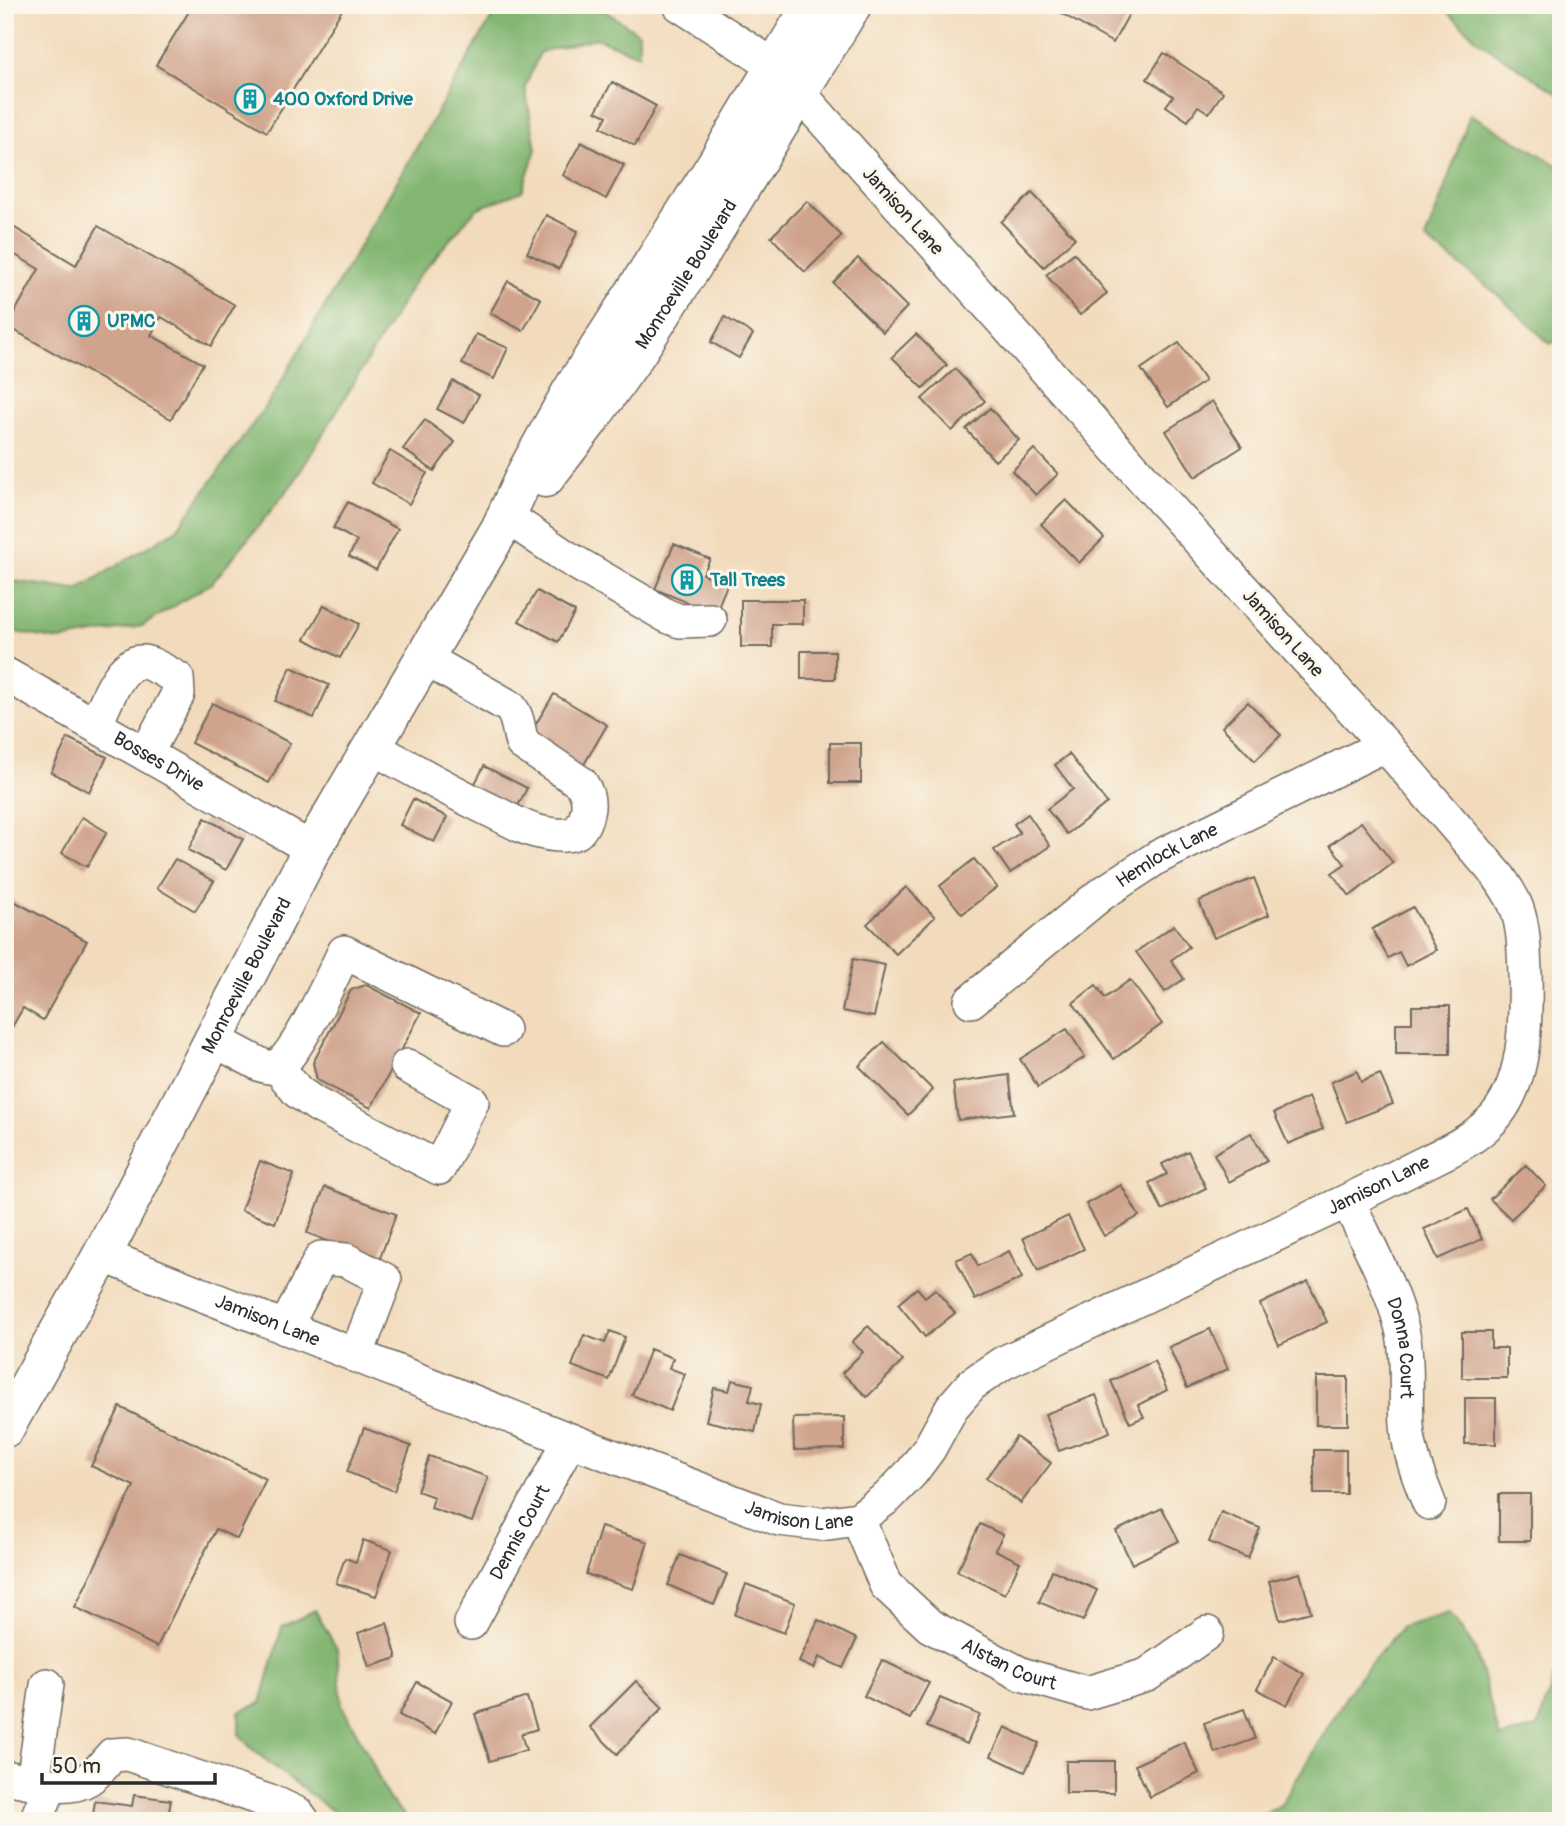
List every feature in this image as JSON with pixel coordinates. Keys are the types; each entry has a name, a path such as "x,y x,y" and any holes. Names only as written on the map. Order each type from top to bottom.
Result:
{"main road":[{"name":"Monroeville Boulevard","path":"788,80 812,5"},
{"name":"Monroeville Boulevard","path":"5,1428 102,1255 312,849 505,524 527,471 571,392 698,193 852,5"}],"street":[{"name":"Jamison Lane","path":"102,1255 779,1520 821,1524 858,1520 888,1497 912,1472 929,1449 953,1407 972,1384 1003,1363 1455,1148 1491,1122 1514,1082 1525,1029 1523,939 1512,897 1499,877 1385,745 1154,491 788,80 680,5"},
{"path":"505,524 667,616 681,621 710,620"},
{"path":"372,747 467,800 533,830 548,834 575,833 581,829 587,815 588,803 581,783 524,745 520,739 516,714 510,707 424,658"},
{"path":"96,725 121,674 131,664 138,661 148,663 177,678 178,694 146,754"},
{"name":"Bosses Drive","path":"5,674 312,849"},
{"name":"Hemlock Lane","path":"971,1002 1100,895 1158,857 1385,745"},
{"path":"214,1040 268,1068 285,1061 301,1037 344,952 503,1030"},
{"path":"277,1066 298,1092 317,1105 439,1168 472,1102 407,1066"},
{"name":"Donna Court","path":"1348,1200 1402,1330 1407,1427 1417,1472 1429,1503"},
{"path":"285,1328 321,1258 346,1260 385,1280 356,1356"},
{"name":"Dennis Court","path":"471,1623 570,1440"},
{"name":"Alstan Court","path":"858,1520 886,1585 930,1626 1021,1674 1087,1693 1147,1675 1207,1633"},
{"path":"36,1821 29,1782 47,1685"},
{"path":"29,1782 76,1784 89,1779 112,1755 128,1754 279,1804 298,1814 303,1821"}],"green space":[{"path":"499,5 595,5 639,33 639,55 596,38 540,52 525,87 536,149 522,191 476,209 417,278 294,482 213,582 142,626 59,640 5,630 5,580 77,590 177,529 273,396"},
{"path":"1440,5 1561,5 1561,96 1480,42"},
{"path":"1470,114 1561,168 1561,339 1550,344 1497,294 1425,239"},
{"path":"315,1610 337,1649 342,1706 388,1798 410,1821 347,1821 253,1750 239,1734 239,1712 261,1703 282,1627"},
{"path":"1450,1613 1475,1649 1500,1738 1538,1727 1556,1671 1561,1670 1561,1821 1249,1821 1281,1805 1355,1682 1402,1627"}],"building":[{"name":"400 Oxford Drive","path":"193,5 345,5 267,132 156,65"},
{"path":"1047,5 1134,5 1113,43"},
{"path":"1164,53 1223,92 1209,113 1198,106 1188,121 1166,106 1173,96 1147,79"},
{"path":"612,82 656,106 635,146 601,127 607,116 596,111"},
{"path":"581,142 624,165 606,199 563,175"},
{"path":"1032,193 1075,238 1044,267 1001,222"},
{"path":"807,201 842,236 805,272 771,237"},
{"path":"546,215 578,231 559,269 527,253"},
{"name":"UPMC","path":"10,225 76,265 98,226 235,305 211,346 161,317 151,335 203,364 171,419 7,326 39,269 5,249 5,233"},
{"path":"1074,253 1107,293 1080,315 1046,275"},
{"path":"858,258 907,307 883,332 833,283"},
{"path":"508,281 541,299 523,331 490,313"},
{"path":"725,317 753,334 739,358 711,342"},
{"path":"476,334 508,348 494,379 462,364"},
{"path":"916,334 947,365 923,388 892,357"},
{"path":"1179,343 1205,381 1168,407 1141,369"},
{"path":"955,369 985,401 952,431 922,399"},
{"path":"453,381 479,395 464,423 437,409"},
{"path":"1212,401 1242,447 1195,477 1166,431"},
{"path":"990,408 1019,440 995,461 966,429"},
{"path":"425,420 455,442 434,471 403,449"},
{"path":"1034,449 1058,474 1036,495 1012,471"},
{"path":"390,451 427,473 409,504 372,483"},
{"path":"1066,500 1104,538 1079,563 1041,524"},
{"path":"348,502 398,529 376,570 349,556 357,541 333,528"},
{"name":"Tall Trees","path":"674,544 710,559 703,574 727,585 715,614 655,589"},
{"path":"537,591 575,612 558,642 519,621"},
{"path":"741,600 803,600 803,624 772,624 772,647 741,647"},
{"path":"324,605 359,624 340,658 305,639"},
{"path":"801,651 835,651 835,679 801,679"},
{"path":"291,667 329,685 314,718 275,701"},
{"path":"554,694 607,725 579,773 525,742"},
{"path":"1248,702 1281,735 1255,761 1222,727"},
{"path":"212,703 290,743 269,783 191,743"},
{"path":"68,738 107,757 89,792 51,772"},
{"path":"830,743 861,743 861,783 830,783"},
{"path":"1069,754 1107,803 1067,834 1047,809 1073,789 1055,765"},
{"path":"484,766 527,788 513,816 470,793"},
{"path":"413,799 447,817 434,842 400,825"},
{"path":"1028,814 1050,846 1010,873 994,850 1020,833 1014,824"},
{"path":"82,817 107,832 87,867 62,853"},
{"path":"205,818 243,839 226,870 188,850"},
{"path":"1361,822 1393,863 1350,896 1332,873 1345,864 1330,845"},
{"path":"175,859 214,881 195,911 157,888"},
{"path":"974,859 997,887 962,914 940,886"},
{"path":"1254,878 1269,915 1214,938 1199,901"},
{"path":"906,887 935,917 896,954 867,924"},
{"path":"5,896 87,941 43,1020 23,1008 5,1039"},
{"path":"1413,907 1436,950 1406,966 1399,952 1388,958 1372,929"},
{"path":"1174,925 1189,947 1171,960 1184,979 1165,992 1136,952"},
{"path":"853,959 885,965 874,1017 842,1011"},
{"path":"1130,980 1162,1024 1114,1059 1073,1003 1096,985 1105,998"},
{"path":"366,985 421,1013 371,1108 317,1080 313,1063 351,990"},
{"path":"1412,1006 1450,1006 1450,1054 1396,1054 1396,1023 1412,1023"},
{"path":"1067,1029 1085,1057 1038,1087 1020,1059"},
{"path":"884,1042 933,1090 908,1115 859,1066"},
{"path":"1357,1071 1361,1082 1380,1074 1393,1104 1347,1122 1331,1082"},
{"path":"1009,1075 1014,1113 958,1120 953,1083"},
{"path":"1309,1097 1323,1129 1288,1144 1274,1113"},
{"path":"1251,1133 1267,1161 1229,1182 1214,1154"},
{"path":"1188,1151 1206,1188 1162,1210 1149,1183 1167,1174 1162,1164"},
{"path":"260,1161 294,1174 275,1223 241,1210"},
{"path":"1526,1165 1546,1186 1511,1219 1490,1199"},
{"path":"1121,1185 1139,1216 1104,1236 1086,1204"},
{"path":"325,1187 396,1214 379,1261 307,1233"},
{"path":"1468,1209 1482,1239 1438,1259 1424,1229"},
{"path":"1068,1216 1084,1249 1038,1271 1023,1238"},
{"path":"1009,1251 1022,1278 975,1300 956,1260 972,1253 978,1266"},
{"path":"1308,1281 1327,1322 1279,1345 1260,1304"},
{"path":"917,1288 925,1297 935,1289 955,1313 925,1337 898,1304"},
{"path":"868,1326 903,1361 867,1397 842,1373 863,1352 852,1342"},
{"path":"1210,1329 1228,1369 1187,1388 1169,1347"},
{"path":"610,1331 625,1337 609,1380 572,1366 584,1335 605,1343"},
{"path":"1462,1332 1491,1332 1491,1348 1507,1348 1507,1378 1462,1378"},
{"path":"650,1349 673,1358 669,1368 685,1374 670,1411 632,1395"},
{"path":"1154,1361 1167,1390 1138,1405 1144,1417 1130,1423 1111,1381"},
{"path":"1316,1377 1348,1377 1348,1425 1316,1425"},
{"path":"732,1380 753,1385 749,1401 761,1404 755,1432 706,1421 714,1388 729,1391"},
{"path":"1096,1395 1110,1432 1059,1451 1045,1414"},
{"path":"1465,1398 1496,1398 1496,1444 1465,1444"},
{"path":"120,1407 266,1479 237,1539 216,1529 157,1647 75,1607 134,1486 91,1466"},
{"path":"844,1417 844,1449 794,1450 793,1418"},
{"path":"364,1428 411,1446 394,1491 347,1472"},
{"path":"1016,1437 1051,1463 1021,1503 986,1478"},
{"path":"1314,1450 1346,1450 1346,1494 1314,1494"},
{"path":"429,1456 488,1477 472,1522 431,1508 434,1497 417,1491"},
{"path":"1499,1494 1530,1494 1530,1541 1499,1541"},
{"path":"1162,1508 1179,1541 1132,1564 1116,1531"},
{"path":"1221,1512 1260,1528 1248,1558 1209,1542"},
{"path":"980,1524 1003,1535 995,1550 1020,1562 1005,1594 957,1571"},
{"path":"601,1527 648,1542 633,1589 586,1574"},
{"path":"363,1540 392,1550 376,1596 336,1583 345,1558 356,1562"},
{"path":"680,1555 727,1574 714,1605 668,1585"},
{"path":"1052,1570 1097,1590 1083,1621 1039,1602"},
{"path":"1300,1573 1311,1612 1280,1620 1269,1581"},
{"path":"746,1584 795,1603 784,1633 735,1615"},
{"path":"818,1620 857,1639 843,1668 819,1657 814,1669 799,1662"},
{"path":"387,1623 397,1658 369,1667 358,1633"},
{"path":"1274,1657 1304,1674 1287,1705 1257,1689"},
{"path":"882,1660 929,1683 910,1719 864,1696"},
{"path":"636,1681 663,1708 617,1754 590,1727"},
{"path":"417,1682 452,1701 435,1734 399,1715"},
{"path":"527,1697 537,1729 521,1734 526,1750 490,1761 475,1714"},
{"path":"940,1698 980,1715 967,1744 927,1727"},
{"path":"1244,1709 1255,1739 1215,1753 1204,1723"},
{"path":"1005,1727 1039,1743 1025,1772 991,1756"},
{"path":"1184,1742 1199,1773 1150,1797 1135,1765"},
{"path":"1066,1761 1114,1761 1114,1793 1066,1793"},
{"path":"134,1795 171,1800 169,1811 223,1821 92,1821 95,1801 132,1806"}],"place":[{"name":"400 Oxford Drive","path":"250,99"},
{"name":"UPMC","path":"84,321"},
{"name":"Tall Trees","path":"687,580"}]}
